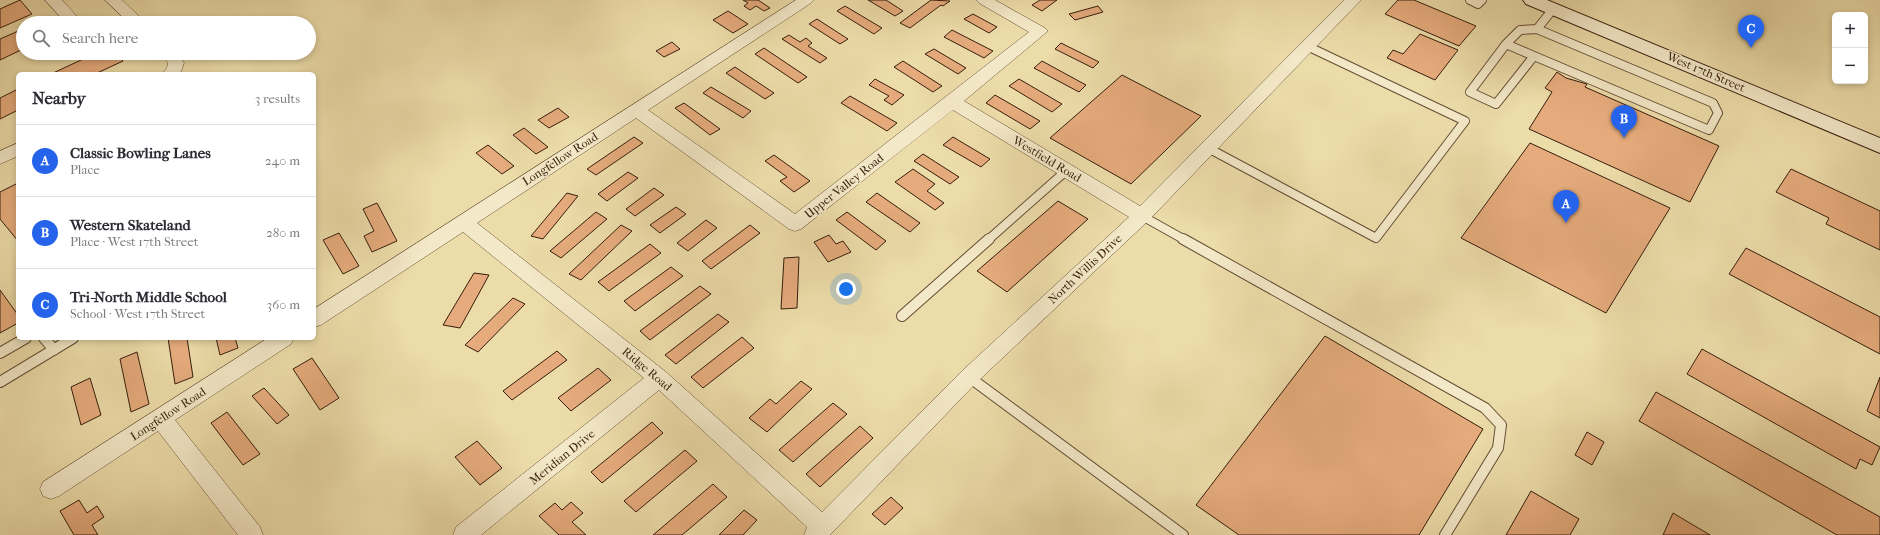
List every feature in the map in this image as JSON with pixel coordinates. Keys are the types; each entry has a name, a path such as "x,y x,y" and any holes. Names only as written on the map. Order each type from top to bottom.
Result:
{"main road":[{"name":"West 17th Street","path":"1532,0 1880,146"}],"street":[{"path":"53,0 68,16"},
{"path":"113,0 130,16"},
{"name":"Longfellow Road","path":"316,317 806,0"},
{"path":"952,102 1040,31 984,0"},
{"name":"North Willis Drive","path":"819,531 969,377 1142,216 1353,0"},
{"path":"172,72 174,70 176,63 174,60"},
{"name":"Upper Valley Road","path":"636,110 795,224 952,102"},
{"name":"Westfield Road","path":"952,102 1142,216"},
{"path":"0,158 16,150"},
{"name":"Ridge Road","path":"463,222 660,378 819,531"},
{"name":"Longfellow Road","path":"52,489 281,340"},
{"name":"Meridian Drive","path":"464,535 660,378"},
{"path":"161,418 252,535"}],"lane":[{"path":"1470,0 1478,4 1482,0"},
{"path":"1537,29 1553,9"},
{"path":"1506,44 1708,130 1718,113 1713,103 1537,29 1520,30 1506,44 1470,92 1496,104 1534,56"},
{"path":"1208,148 1376,238 1465,121 1307,46"},
{"path":"902,316 1067,170"},
{"path":"1142,216 1484,408 1501,425 1498,448 1445,535"},
{"path":"0,354 23,340"},
{"path":"46,340 54,350"},
{"path":"0,382 70,340"},
{"path":"969,377 1183,535"}],"building":[{"path":"20,0 32,14 27,16 16,16 16,21 0,28 0,9"},
{"path":"743,0 758,0 770,8 764,11 756,6 750,10 744,6 748,3"},
{"path":"868,0 886,0 903,11 895,16"},
{"path":"931,0 950,1 943,6 941,5 910,28 900,23"},
{"path":"1040,0 1057,0 1042,11 1032,5"},
{"path":"1398,0 1414,0 1476,26 1459,46 1385,14"},
{"path":"845,6 882,28 874,34 837,11"},
{"path":"1098,6 1103,12 1075,20 1069,14"},
{"path":"728,11 748,24 733,33 713,20"},
{"path":"973,14 997,27 989,33 964,19"},
{"path":"817,19 848,39 840,44 809,24"},
{"path":"952,30 993,51 984,58 944,37"},
{"path":"16,32 16,52 0,60 0,39"},
{"path":"1420,34 1458,50 1435,80 1387,58 1393,50 1403,54"},
{"path":"789,35 800,42 806,38 812,43 808,46 827,58 820,63 782,39"},
{"path":"672,42 680,49 664,57 656,51"},
{"path":"1061,43 1099,62 1093,68 1055,49"},
{"path":"764,48 807,77 798,83 755,54"},
{"path":"934,49 966,68 958,74 925,54"},
{"path":"81,60 123,61 99,72 55,72"},
{"path":"903,61 942,86 933,92 894,67"},
{"path":"1042,61 1086,85 1079,92 1034,68"},
{"path":"735,67 774,93 765,99 726,73"},
{"path":"1557,72 1566,78 1587,84 1585,87 1719,146 1690,202 1529,129 1552,92 1545,88"},
{"path":"1122,75 1201,116 1131,184 1050,138"},
{"path":"875,79 904,95 892,105 884,100 889,96 869,85"},
{"path":"1019,79 1062,104 1052,112 1009,86"},
{"path":"711,87 751,111 743,118 703,93"},
{"path":"16,90 16,111 0,119 0,98"},
{"path":"995,95 1040,121 1030,129 986,103"},
{"path":"850,96 897,123 887,131 841,103"},
{"path":"684,103 720,129 710,135 675,108"},
{"path":"558,108 569,117 549,128 538,120"},
{"path":"524,128 548,147 536,154 513,135"},
{"path":"634,137 643,143 596,175 587,169"},
{"path":"953,137 990,159 981,167 943,145"},
{"path":"1530,143 1670,208 1606,313 1461,238"},
{"path":"488,145 514,166 502,174 476,153"},
{"path":"923,154 959,177 950,184 914,161"},
{"path":"774,155 810,181 794,192 780,181 787,177 765,161"},
{"path":"913,169 935,184 927,191 944,203 935,210 895,182"},
{"path":"1791,169 1880,211 1880,250 1826,224 1829,218 1776,192"},
{"path":"628,172 638,178 607,201 598,194"},
{"path":"16,184 16,239 0,219 0,192"},
{"path":"654,188 664,195 635,216 626,209"},
{"path":"567,193 578,196 543,239 531,236"},
{"path":"877,193 920,223 910,232 866,202"},
{"path":"1058,201 1088,219 1007,292 977,271"},
{"path":"377,203 397,241 372,252 364,236 374,231 363,209"},
{"path":"676,207 686,214 660,233 650,225"},
{"path":"596,212 607,219 561,258 550,251"},
{"path":"847,212 886,241 876,250 836,220"},
{"path":"706,220 717,228 688,251 677,243"},
{"path":"621,225 632,231 581,280 569,274"},
{"path":"750,225 760,233 711,269 702,261"},
{"path":"339,233 359,266 343,274 323,240"},
{"path":"829,235 836,244 843,241 851,252 828,262 814,242"},
{"path":"650,244 661,253 609,291 598,282"},
{"path":"1746,248 1880,317 1880,354 1729,274"},
{"path":"799,257 797,308 781,309 784,258"},
{"path":"671,267 683,276 635,311 624,301"},
{"path":"474,273 489,275 460,328 443,325"},
{"path":"700,286 711,294 650,340 640,331"},
{"path":"0,290 16,312 16,324 0,333"},
{"path":"513,298 525,304 478,352 465,345"},
{"path":"718,314 729,322 676,364 665,355"},
{"path":"1325,336 1483,429 1419,535 1239,535 1196,505"},
{"path":"742,337 754,348 703,388 691,377"},
{"path":"168,340 187,340 193,377 175,384"},
{"path":"216,340 236,340 238,348 220,355"},
{"path":"1702,349 1880,447 1872,465 1860,459 1856,469 1687,374"},
{"path":"557,351 567,360 512,400 503,391"},
{"path":"137,352 149,404 131,412 120,359"},
{"path":"312,358 339,398 320,410 293,369"},
{"path":"598,368 611,380 571,411 558,398"},
{"path":"1880,377 1880,418 1867,411"},
{"path":"90,378 101,415 81,425 71,387"},
{"path":"801,381 812,389 767,432 749,418 770,399 776,404"},
{"path":"264,388 289,415 277,424 252,396"},
{"path":"1656,392 1880,517 1880,535 1837,535 1639,421"},
{"path":"833,403 847,414 793,462 779,450"},
{"path":"227,412 260,454 243,465 211,423"},
{"path":"652,422 663,433 602,483 591,472"},
{"path":"860,426 873,438 820,487 806,474"},
{"path":"1587,432 1604,442 1592,465 1575,455"},
{"path":"477,441 502,468 480,485 455,457"},
{"path":"685,450 697,461 636,512 624,501"},
{"path":"713,484 727,497 682,535 653,535"},
{"path":"1531,491 1579,519 1570,535 1506,535"},
{"path":"891,497 903,508 885,525 872,514"},
{"path":"79,500 87,513 97,506 104,517 92,525 98,535 74,535 60,511"},
{"path":"571,502 583,513 572,522 586,535 559,535 539,516 555,503 562,510"},
{"path":"744,510 757,520 743,535 719,535"},
{"path":"1673,513 1710,535 1663,535"}],"place":[{"name":"Tri-North Middle School","path":"1751,48"},
{"name":"Western Skateland","path":"1624,138"},
{"name":"Classic Bowling Lanes","path":"1566,223"}]}
